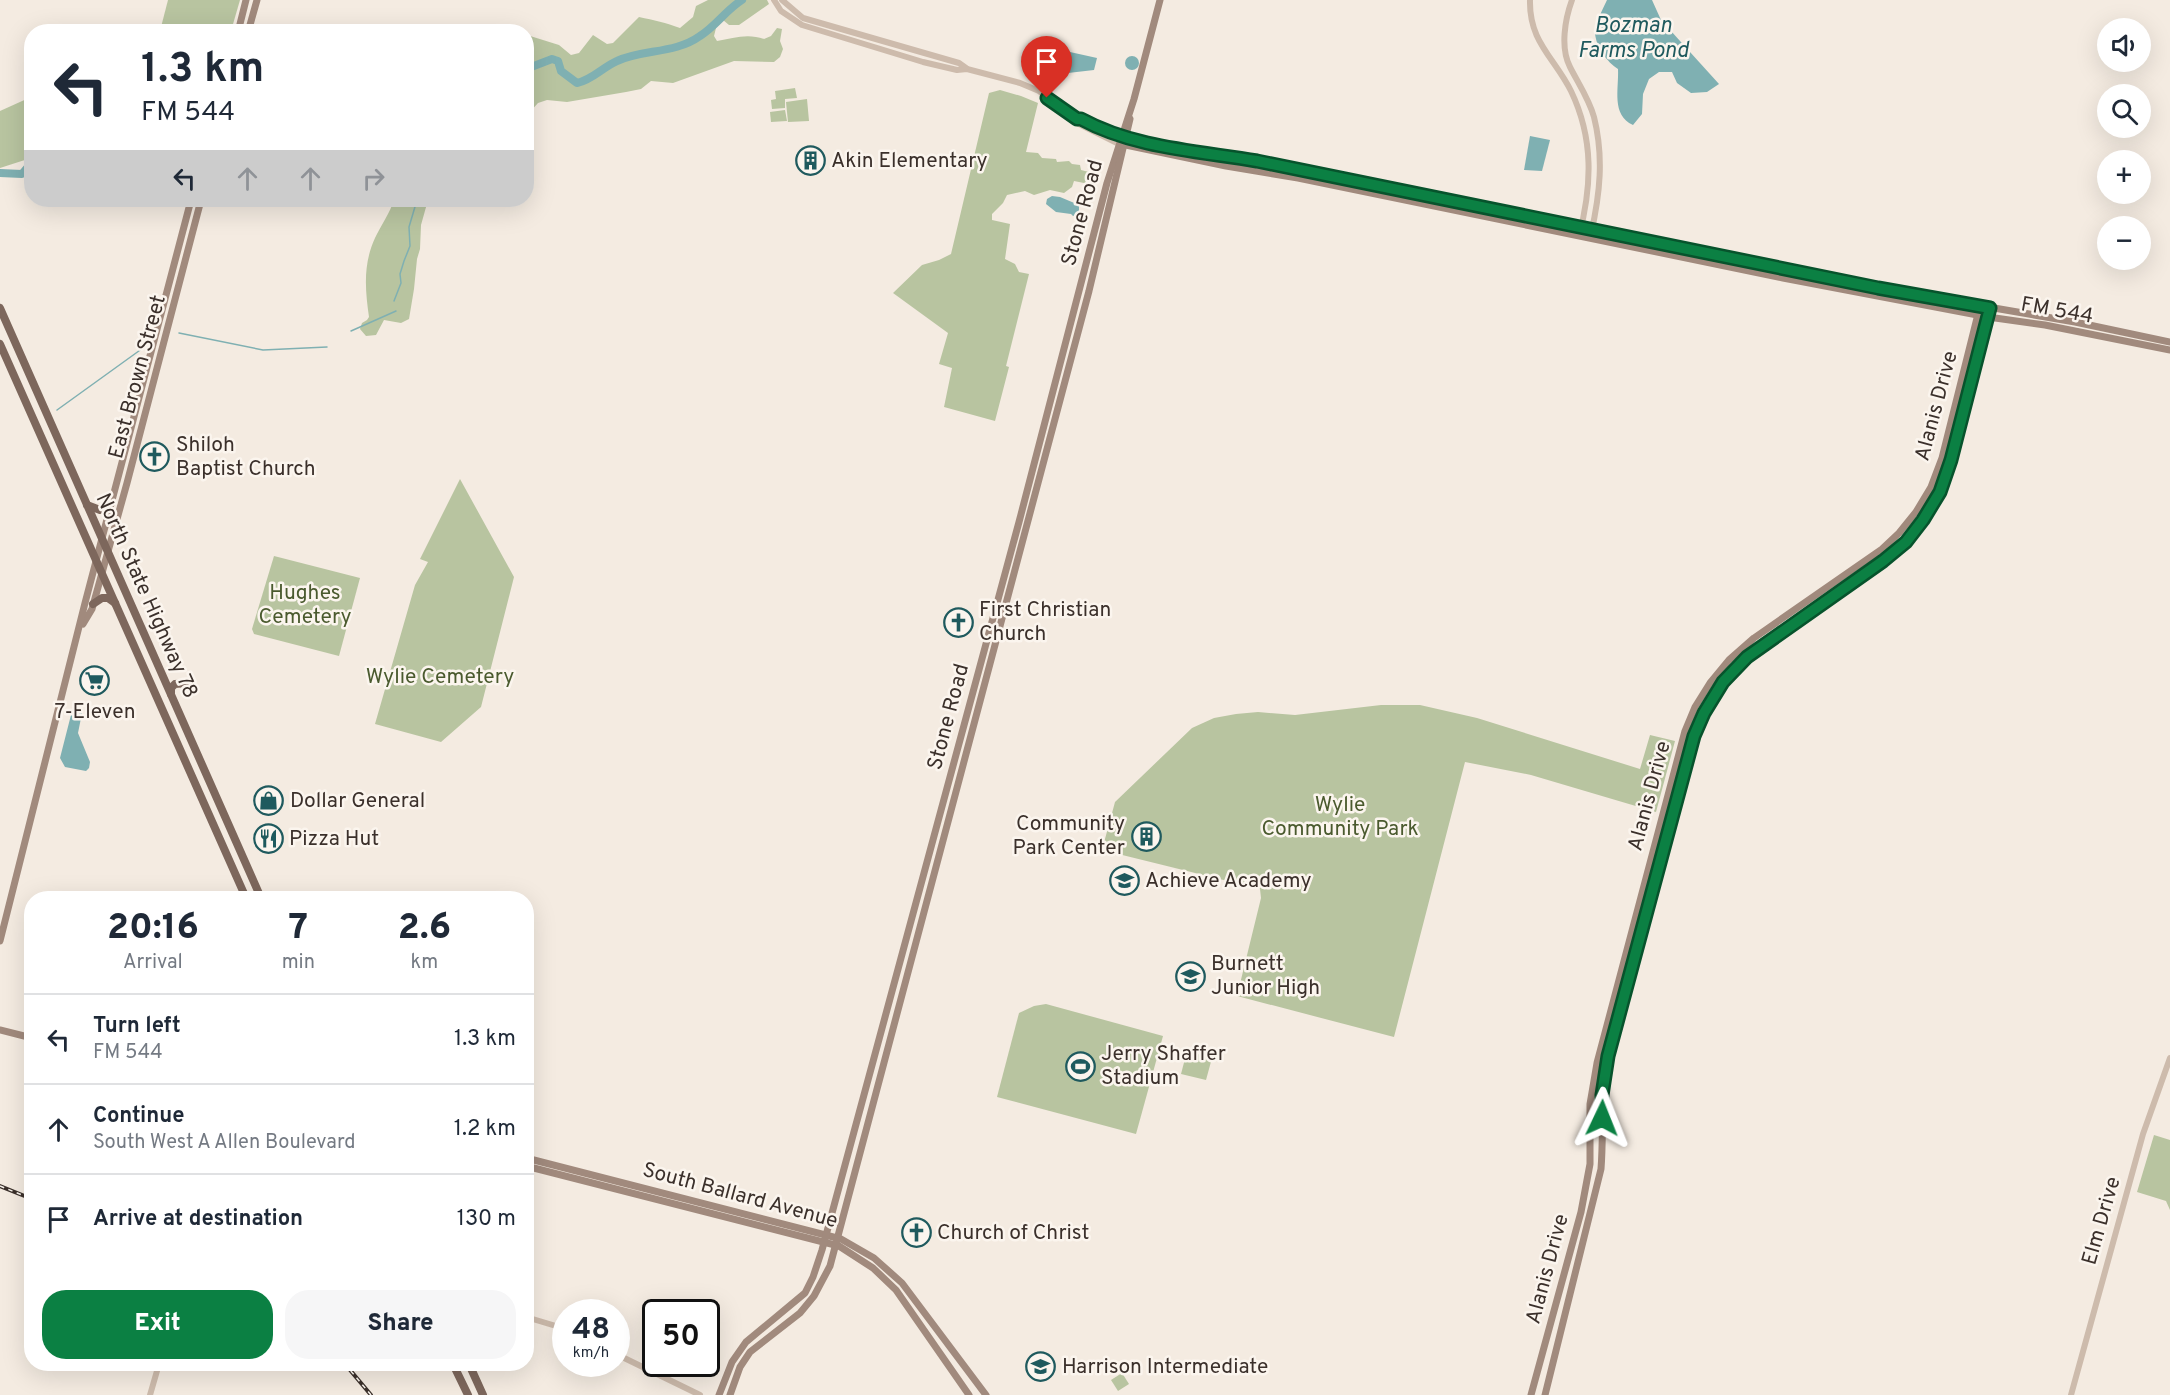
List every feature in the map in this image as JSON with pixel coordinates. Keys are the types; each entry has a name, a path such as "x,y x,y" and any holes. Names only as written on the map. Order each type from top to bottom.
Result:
{"main road":[{"path":"240,24 246,0"},
{"path":"250,24 257,0"},
{"name":"Stone Road","path":"720,1395 732,1362 746,1342 804,1293 813,1277 1161,0"},
{"name":"FM 544","path":"1123,141 1257,161 1868,286 2053,317 2170,342"},
{"name":"FM 544","path":"1123,141 1226,166 1261,170 1579,236 2170,351"},
{"name":"East Brown Street","path":"0,941 96,560 189,207"},
{"name":"East Brown Street","path":"79,630 93,604 102,573 199,207"},
{"name":"Stone Road","path":"729,1395 750,1352 800,1313 814,1296 826,1274 1064,383 1105,208"},
{"path":"184,225 194,228"},
{"name":"Alanis Drive","path":"1531,1395 1581,1212 1591,1155 1590,1104 1595,1073 1685,730 1695,707 1728,660 1754,638 1882,549 1916,512 1931,487 1942,458 1980,306"},
{"name":"North State Highway 78","path":"0,308 258,891"},
{"name":"Alanis Drive","path":"1545,1395 1601,1169 1602,1095 1608,1056 1694,736 1704,713 1723,682 1747,657 1883,561 1906,542 1923,520 1940,492 1951,460 1990,308"},
{"name":"North State Highway 78","path":"0,344 243,891"},
{"path":"1056,381 1064,383"},
{"path":"87,506 100,510 111,503"},
{"path":"93,604 102,598 108,598 115,603"},
{"path":"171,696 171,688 175,684 187,683"},
{"path":"0,1030 24,1036"},
{"name":"South Ballard Avenue","path":"534,1160 836,1241 874,1258 902,1283 986,1395"},
{"name":"South Ballard Avenue","path":"534,1168 670,1198"},
{"name":"South Ballard Avenue","path":"836,1241 873,1268 896,1290 969,1395"},
{"path":"456,1371 468,1395"},
{"path":"472,1371 483,1395"}],"street":[{"path":"774,0 790,18 801,25 923,62 957,70 967,69 1020,83 1039,91 1077,119 1123,141"},
{"path":"782,0 803,18 959,63 967,69"},
{"path":"1530,0 1533,28 1541,46 1559,70 1570,91 1586,137 1590,180 1579,236"},
{"path":"1572,0 1565,34 1567,57 1594,115 1601,174 1599,197 1590,238"},
{"path":"1586,137 1598,136"},
{"name":"Elm Drive","path":"2071,1395 2143,1134 2170,1058"},
{"path":"534,1319 552,1325"},
{"path":"630,1361 700,1395"},
{"path":"150,1395 157,1371"}],"green space":[{"path":"168,0 240,0 233,24 162,24"},
{"path":"708,0 767,0 769,4 739,25 729,25 723,20 717,24 714,36 717,41 746,36 764,39 771,36 777,28 782,29 780,41 783,49 780,57 774,62 734,61 673,83 651,81 641,89 567,102 547,100 538,103 534,107 534,37 559,45 571,55 579,53 593,35 607,44 613,43 639,17 680,28 693,17 696,6"},
{"path":"795,88 797,98 785,99 785,108 772,109 771,100 776,99 775,91"},
{"path":"1000,90 1038,103 1026,152 1038,153 1042,158 1056,159 1057,162 1069,161 1080,165 1081,170 1093,173 1093,180 1084,183 1074,181 1072,187 1064,193 1050,190 1034,195 1025,191 1007,195 1003,203 992,214 992,220 1010,224 1005,259 1015,264 1019,272 1029,274 995,421 944,407 952,368 939,364 948,333 893,293 922,265 951,254 989,93"},
{"path":"807,99 809,121 788,122 786,102"},
{"path":"24,100 24,160 0,168 0,111"},
{"path":"785,110 787,121 771,122 770,112"},
{"path":"391,207 426,207 421,225 420,249 409,319 401,323 384,320 376,335 366,336 360,329 362,323 369,317 366,287 368,257"},
{"name":"Wylie Cemetery","path":"460,479 514,577 481,707 441,742 375,724 415,585 428,562 420,559"},
{"name":"Hughes Cemetery","path":"274,556 360,578 339,656 254,634 252,629"},
{"name":"Wylie Community Park","path":"1381,705 1420,705 1477,718 1640,769 1650,735 1675,741 1656,812 1531,775 1465,762 1394,1037 1237,996 1261,898 1260,889 1102,850 1115,802 1192,728 1214,718 1236,714 1258,712 1295,715"},
{"name":"Jerry Shaffer Stadium","path":"1046,1004 1163,1036 1136,1134 997,1097 1019,1013 1034,1006"},
{"path":"1187,1051 1212,1058 1206,1080 1181,1074"},
{"path":"2154,1135 2170,1140 2170,1210 2166,1201 2137,1192"},
{"path":"1122,1373 1129,1384 1118,1391 1111,1380"}],"water":[{"name":"Bozman Farms Pond","path":"1607,0 1652,0 1661,20 1719,84 1707,92 1691,93 1677,83 1672,72 1659,72 1649,79 1643,94 1642,114 1633,125 1626,121 1619,108 1618,69 1603,54 1597,44 1595,33"},
{"path":"1070,52 1097,58 1094,70 1068,73"},
{"path":"1132,56 1137,58 1139,63 1137,68 1132,70 1127,68 1125,63 1127,58"},
{"path":"1530,136 1550,140 1542,171 1524,170"},
{"path":"1052,196 1079,205 1079,214 1073,216 1056,212 1046,204 1047,199"},
{"path":"75,709 82,713 78,733 90,762 86,771 65,767 60,758 72,711"}],"waterway":[{"path":"534,66 552,59 558,61 561,71 577,83 627,57 670,49 690,42 706,32 742,0"},
{"path":"0,173 22,174 24,172"},
{"path":"394,301 410,246 409,227 415,207"},
{"path":"351,331 396,311"},
{"path":"179,333 263,350 327,347"},
{"path":"57,410 143,348"}],"railway":[{"path":"0,1186 24,1196"},
{"path":"351,1371 371,1395"}],"place":[{"name":"Akin Elementary","path":"810,161"},
{"name":"Shiloh Baptist Church","path":"155,457"},
{"name":"First Christian Church","path":"958,622"},
{"name":"7-Eleven","path":"95,681"},
{"name":"Dollar General","path":"269,801"},
{"name":"Community Park Center","path":"1146,836"},
{"name":"Pizza Hut","path":"268,839"},
{"name":"Achieve Academy","path":"1124,881"},
{"name":"Burnett Junior High","path":"1190,976"},
{"name":"Jerry Shaffer Stadium","path":"1080,1066"},
{"name":"Church of Christ","path":"916,1233"},
{"name":"Harrison Intermediate","path":"1041,1367"}],"route":[{"path":"1047,98 1077,119 1133,140 1257,161 1729,256 1758,264 1990,308 1951,460 1940,492 1923,520 1906,542 1883,561 1747,657 1723,682 1704,713 1694,736 1608,1056 1602,1095 1602,1118"}]}
